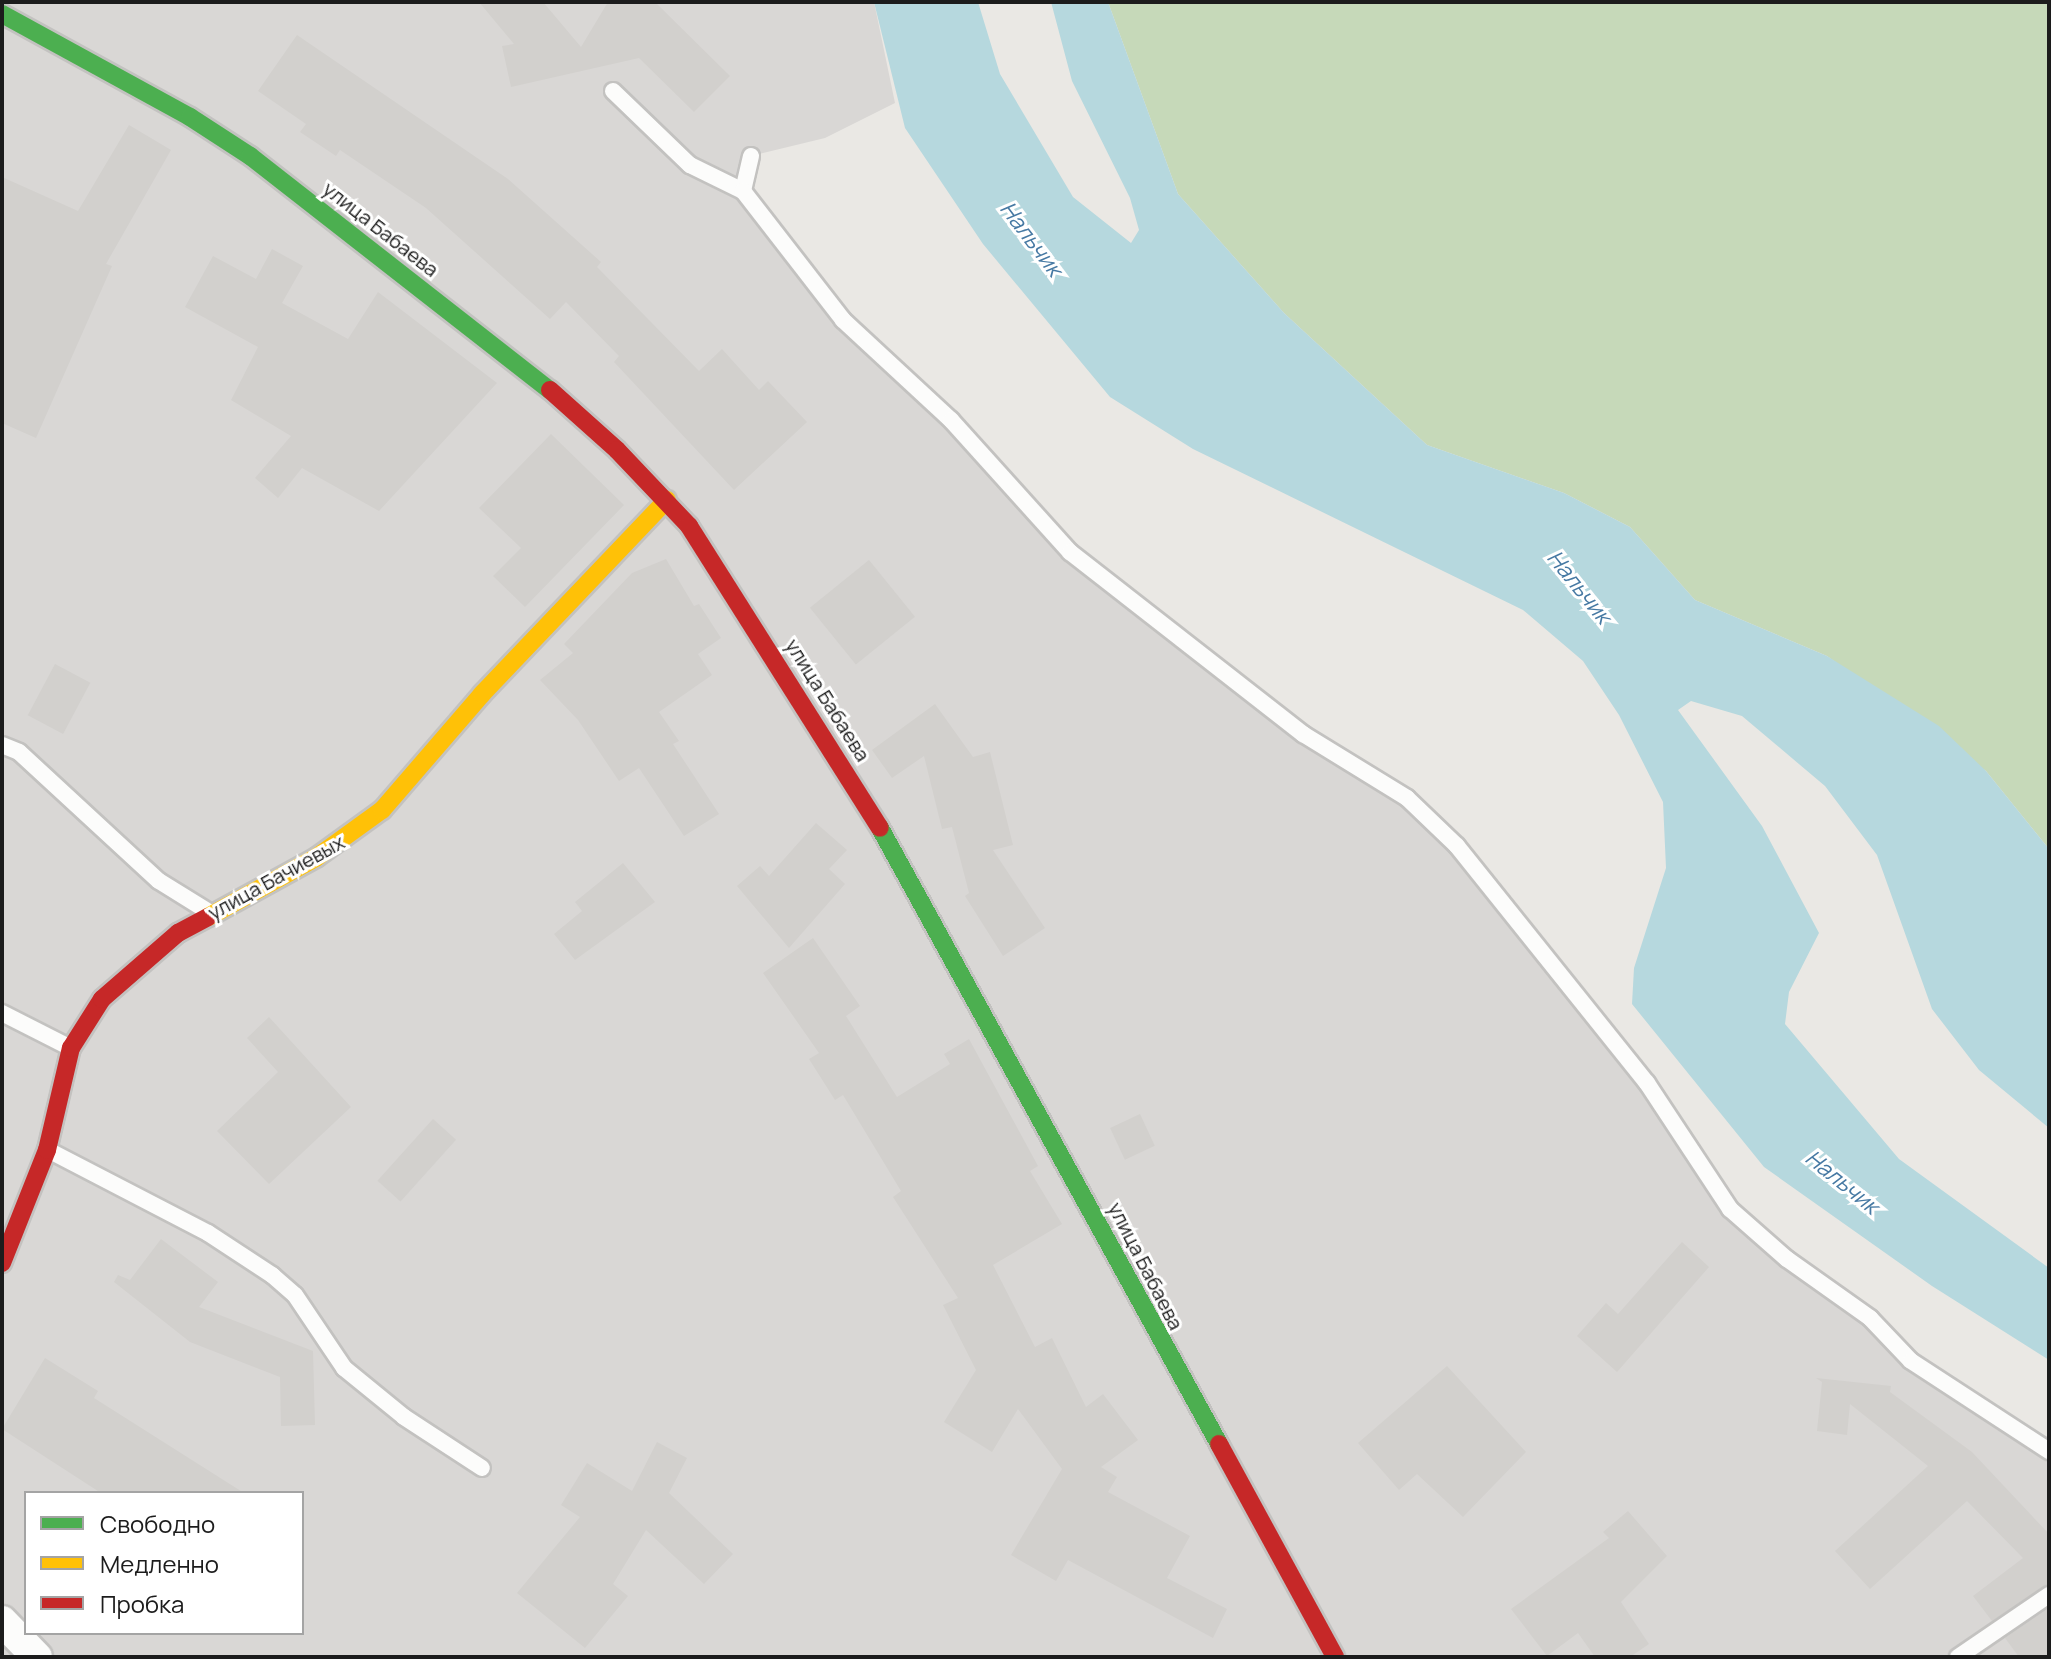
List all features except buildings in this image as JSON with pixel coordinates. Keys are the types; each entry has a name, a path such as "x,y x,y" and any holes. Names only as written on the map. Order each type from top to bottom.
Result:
{"street":[{"name":"улица Бабаева","path":"2,14 190,117 250,156 528,371 667,500 715,562 851,778 1335,1657"},
{"name":"улица Бачиевых","path":"2,1263 47,1150 71,1048 124,975 211,913 317,857 382,810 482,694 667,500"},
{"path":"2,1621 37,1657"}],"lane":[{"path":"613,91 690,165 743,191 843,320 951,420 1070,552 1303,734 1407,798 1457,846 1647,1083 1730,1209 1755,1234 1870,1318 1911,1361 2049,1451"},
{"path":"743,191 751,156"},
{"path":"2,745 19,752 159,881 211,913"},
{"path":"2,1013 71,1048"},
{"path":"47,1150 208,1233 272,1275 295,1295 344,1368 404,1417 482,1468"},
{"path":"1958,1657 2049,1595"}],"shaded area":[{"path":"2,2 874,2 895,103 825,138 751,156 743,190 810,276 1044,524 1184,641 1390,785 1527,931 1730,1209 1892,1343 2049,1451 2049,1657 2,1657"}],"green space":[{"path":"1108,2 2049,2 2049,849 1986,771 1827,656 1695,600 1630,527 1564,493 1427,445 1284,313 1178,194"}],"water":[{"name":"Нальчик","path":"874,2 978,2 1000,74 1073,197 1131,243 1139,230 1130,198 1072,81 1051,2 1108,2 1178,194 1284,313 1427,445 1564,493 1630,527 1695,600 1827,656 1939,726 1986,771 2049,849 2049,1128 1979,1070 1932,1009 1877,855 1825,786 1742,716 1691,701 1678,710 1762,826 1819,933 1789,992 1785,1024 1899,1159 2049,1268 2049,1360 1932,1286 1764,1167 1632,1004 1634,968 1666,868 1663,802 1619,715 1583,661 1523,610 1193,449 1110,397 983,244 905,128"}],"traffic: fast":[{"path":"2,14 190,117 250,156 550,390"},
{"path":"880,828 1219,1444"}],"traffic: slow":[{"path":"208,917 317,857 382,810 482,694 667,500"}],"traffic: jam":[{"path":"550,390 617,450 689,526 880,828"},
{"path":"2,1263 47,1150 71,1048 102,999 178,933 208,917"},
{"path":"1219,1444 1335,1657"}]}
